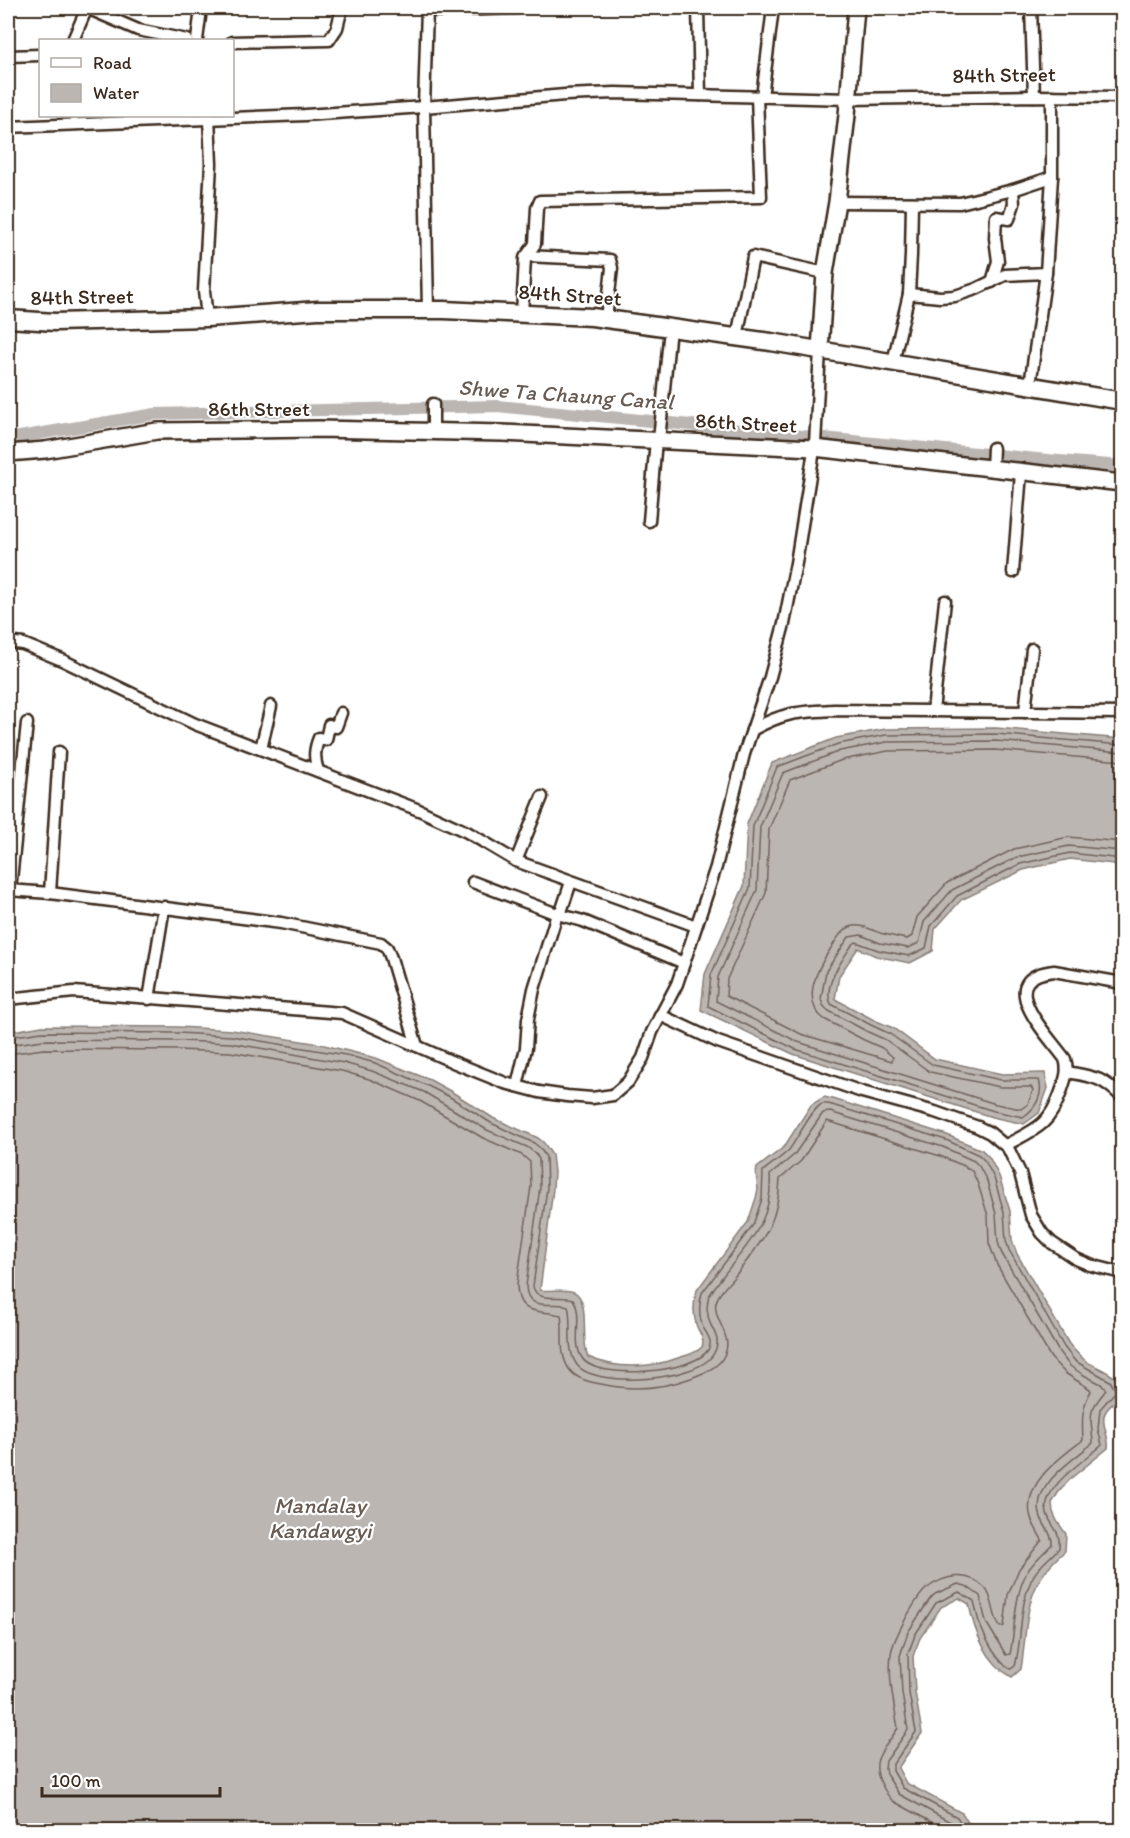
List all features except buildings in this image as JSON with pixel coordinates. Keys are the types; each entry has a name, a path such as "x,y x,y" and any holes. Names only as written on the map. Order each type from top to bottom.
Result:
{"main road":[{"path":"820,350 825,273 837,202 849,99 856,8"},
{"name":"84th Street","path":"8,319 55,322 207,318 318,310 428,310 606,319 820,350 1122,401"},
{"name":"86th Street","path":"8,453 45,450 157,431 319,429 658,437 814,446 992,465 1021,472 1122,483"}],"street":[{"path":"73,39 87,8 138,30 182,39"},
{"path":"196,39 200,8"},
{"path":"234,42 329,40 337,28 342,8"},
{"path":"428,310 424,107 427,9 517,8"},
{"path":"698,8 700,95"},
{"path":"522,314 526,256 535,244 537,208 540,201 761,197 760,97 773,8"},
{"path":"1031,8 1034,96"},
{"path":"8,56 39,55"},
{"name":"84th Street","path":"234,116 305,115 615,93 849,99 1122,97"},
{"path":"1030,385 1046,273 1052,177 1052,96"},
{"path":"207,318 204,291 211,164 210,117"},
{"name":"84th Street","path":"8,127 210,117"},
{"path":"837,202 960,203 1013,190 1052,177"},
{"path":"992,282 998,261 994,238 996,217 1009,219 1014,204 1013,190"},
{"path":"893,362 909,294 912,202"},
{"path":"526,256 610,260 612,268 606,319"},
{"path":"737,337 753,257 825,273"},
{"path":"909,294 955,296 1005,275 1046,273"},
{"path":"649,520 670,328"},
{"path":"8,999 74,992 342,1014 506,1083 539,1092 567,1096 592,1098 613,1095 628,1082 643,1058 660,1015 677,984 721,850 744,754 770,677 784,624 796,563 814,446 820,350"},
{"path":"433,404 433,432"},
{"path":"992,465 993,448"},
{"path":"1013,572 1021,472"},
{"path":"933,711 945,601"},
{"path":"8,642 23,644 62,660 195,724 419,810 467,832 516,861 696,926"},
{"path":"1025,712 1032,649"},
{"path":"261,748 271,706"},
{"path":"752,730 775,717 791,713 834,710 1122,713"},
{"path":"318,771 314,757 316,745 319,738 326,740 329,725 336,727 341,713"},
{"path":"27,723 9,890 281,923 381,944 387,948 391,958 417,1047"},
{"path":"50,894 59,752"},
{"path":"516,861 542,797"},
{"path":"473,882 557,914 582,921 684,963"},
{"path":"517,1086 526,1048 528,1019 534,989 557,914 562,909 571,882"},
{"path":"149,999 164,907"},
{"path":"1006,1145 1046,1122 1054,1111 1067,1072 1065,1059 1028,1009 1023,992 1025,986 1034,976 1042,972 1054,971 1122,983"},
{"path":"660,1015 718,1042 862,1092 935,1112 978,1127 995,1136 1006,1145 1020,1173 1031,1215 1042,1233 1052,1243 1076,1259 1122,1273"},
{"path":"1067,1072 1099,1078 1122,1096"}],"water":[{"path":"996,728 1122,739 1122,865 1070,859 1023,870 961,900 935,929 933,951 910,963 876,956 858,948 839,976 835,999 893,1028 935,1059 1002,1074 1045,1073 1048,1088 1039,1113 1024,1124 992,1117 793,1054 701,1010 705,974 744,886 747,824 772,763 836,738 886,729"},
{"name":"Mandalay Kandawgyi","path":"42,1026 178,1027 232,1030 320,1044 376,1058 430,1080 493,1118 538,1138 552,1155 554,1172 540,1290 570,1291 579,1296 584,1312 588,1357 623,1366 670,1361 690,1355 702,1347 702,1338 694,1312 697,1290 748,1222 758,1189 757,1168 784,1147 811,1105 824,1097 947,1135 982,1150 989,1157 999,1176 1010,1211 1012,1240 1017,1254 1069,1344 1086,1361 1115,1378 1122,1388 1121,1394 1107,1409 1104,1416 1108,1448 1070,1479 1052,1503 1057,1521 1066,1534 1065,1551 1051,1564 1034,1591 1027,1619 1021,1669 1012,1677 988,1655 974,1625 969,1604 959,1598 941,1607 920,1638 913,1656 915,1692 922,1733 898,1768 906,1783 962,1813 973,1830 8,1830 8,1032"}],"waterway":[{"name":"Shwe Ta Chaung Canal","path":"8,439 155,414 497,406 1122,466"}]}
